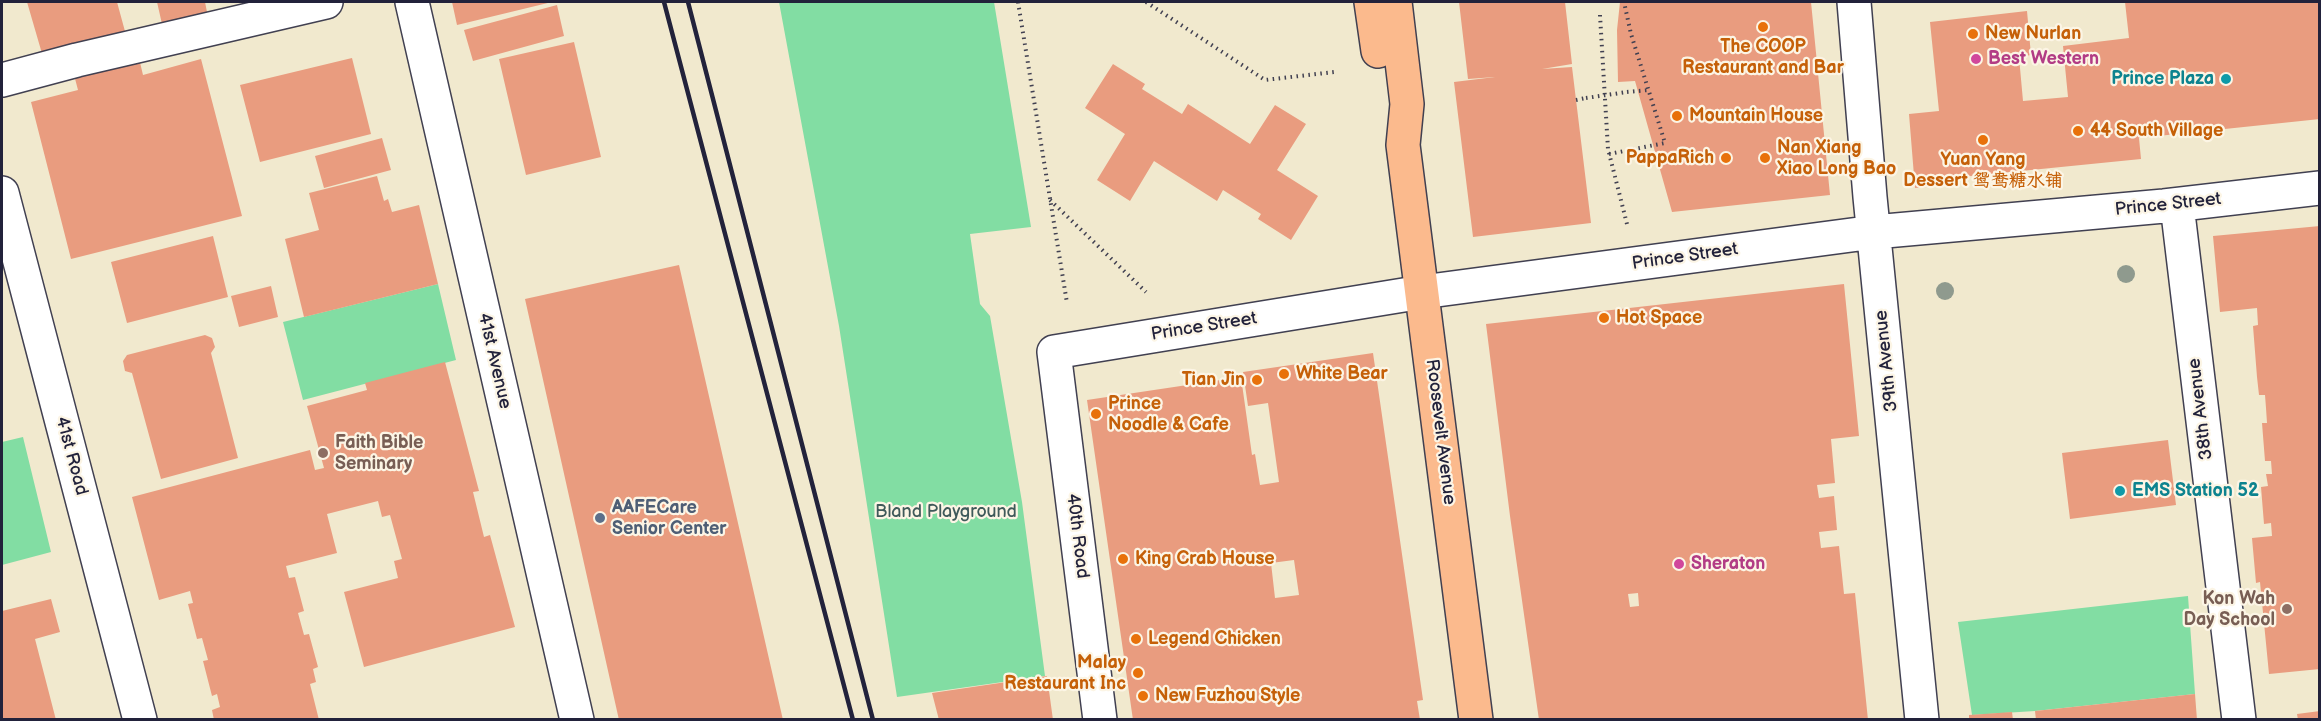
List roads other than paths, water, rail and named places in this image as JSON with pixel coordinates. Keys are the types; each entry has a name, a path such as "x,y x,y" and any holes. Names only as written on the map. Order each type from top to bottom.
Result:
{"main road":[{"name":"Roosevelt Avenue","path":"1371,2 1385,106 1403,145"},
{"name":"Roosevelt Avenue","path":"1395,2 1407,104 1403,145 1476,720"}],"street":[{"path":"2,80 88,57 326,2"},
{"name":"41st Avenue","path":"412,2 577,720"},
{"name":"39th Avenue","path":"1854,2 1922,720"},
{"name":"Prince Street","path":"1054,352 1422,292 1874,231 2177,205 2319,188"},
{"name":"41st Road","path":"2,193 140,720"},
{"name":"38th Avenue","path":"2177,205 2239,720"},
{"name":"40th Road","path":"1054,352 1100,720"}],"railway":[{"path":"664,2 853,720"},
{"path":"688,2 873,720"}],"place":[{"name":"The COOP Restaurant and Bar","path":"1763,27"},
{"name":"New Nurlan","path":"1973,34"},
{"name":"Best Western","path":"1976,59"},
{"name":"Prince Plaza","path":"2226,79"},
{"name":"Mountain House","path":"1677,116"},
{"name":"44 South Village","path":"2078,131"},
{"name":"Yuan Yang Dessert 鸳鸯糖水铺","path":"1983,140"},
{"name":"PappaRich","path":"1726,158"},
{"name":"Nan Xiang Xiao Long Bao","path":"1765,158"},
{"name":"Hot Space","path":"1604,318"},
{"name":"White Bear","path":"1284,374"},
{"name":"Tian Jin","path":"1257,380"},
{"name":"Prince Noodle & Cafe","path":"1096,414"},
{"name":"Faith Bible Seminary","path":"323,453"},
{"name":"EMS Station 52","path":"2120,491"},
{"name":"AAFECare Senior Center","path":"600,518"},
{"name":"King Crab House","path":"1123,559"},
{"name":"Sheraton","path":"1679,564"},
{"name":"Kon Wah Day School","path":"2287,609"},
{"name":"Legend Chicken","path":"1136,639"},
{"name":"Malay Restaurant Inc","path":"1138,673"},
{"name":"New Fuzhou Style","path":"1143,696"}],"park label":[{"name":"Bland Playground","path":"946,512"}]}
